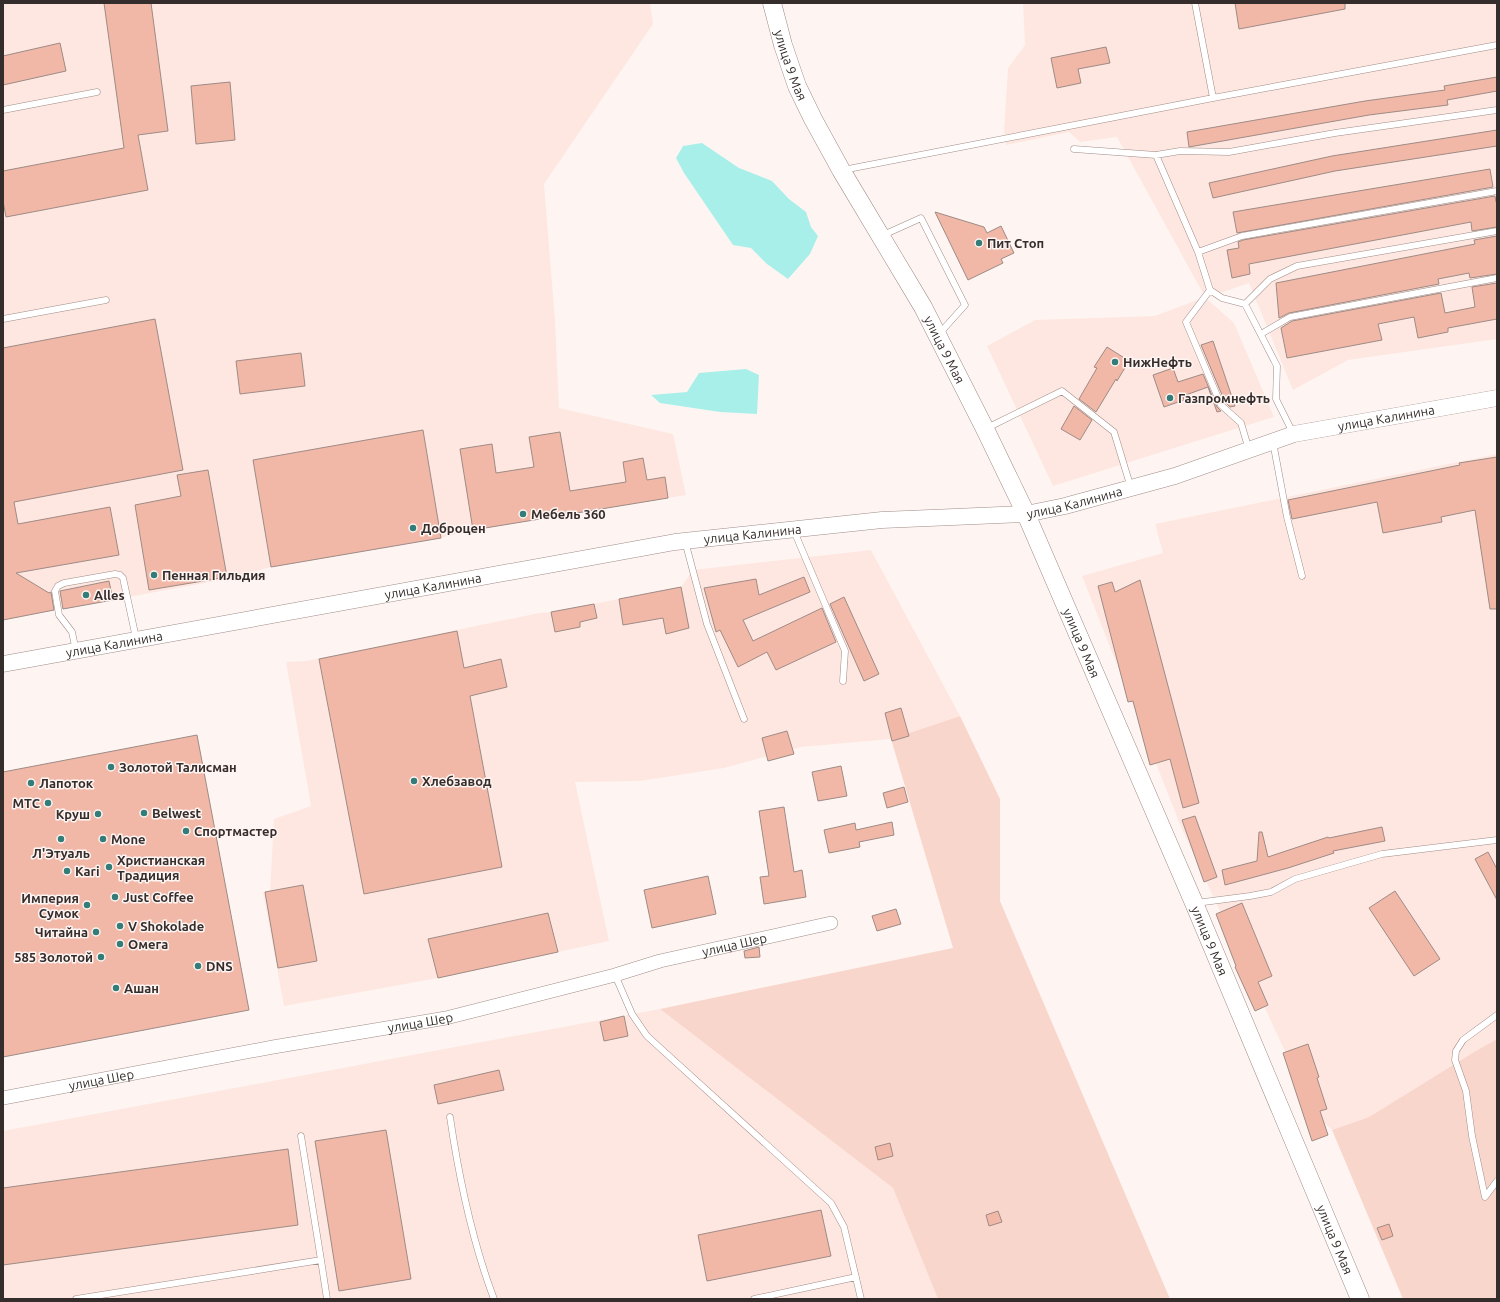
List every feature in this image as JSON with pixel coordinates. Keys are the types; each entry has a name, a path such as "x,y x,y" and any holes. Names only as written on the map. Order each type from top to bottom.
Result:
{"main road":[{"name":"улица 9 Мая","path":"772,3 782,45 797,86 812,119 923,307 1026,514 1194,903 1360,1299"}],"street":[{"name":"улица Калинина","path":"3,664 685,541 882,520 1026,514 1065,506 1175,476 1294,434 1497,398"},
{"name":"улица Шер","path":"3,1098 273,1047 446,1018 615,975 660,961 831,923"}],"lane":[{"path":"1195,3 1213,98"},
{"path":"841,170 1497,45"},
{"path":"3,110 96,92"},
{"path":"1074,149 1156,155 1180,151 1229,152 1335,133 1497,110"},
{"path":"1156,155 1198,252 1210,290 1222,298 1245,304 1277,366 1276,399 1294,434"},
{"path":"1198,252 1242,236 1497,191"},
{"path":"881,236 921,218 965,306 938,335"},
{"path":"1245,304 1270,279 1297,266 1497,231"},
{"path":"1260,334 1290,317 1497,278"},
{"path":"1210,290 1186,322 1221,405 1241,423 1250,450"},
{"path":"3,319 106,300"},
{"path":"985,429 1062,391 1114,432 1131,488"},
{"path":"1273,442 1287,517 1302,576"},
{"path":"793,529 845,651 843,681"},
{"path":"685,541 707,624 744,719"},
{"path":"76,651 72,632 59,615 55,591 58,586 64,583 120,574 123,578 137,640"},
{"path":"1194,903 1271,892 1295,879 1382,854 1497,840"},
{"path":"615,975 632,1014 647,1036 831,1203 844,1227 861,1299"},
{"path":"1497,1015 1463,1040 1456,1051 1455,1060 1466,1091 1472,1136 1485,1197 1497,1181"},
{"path":"450,1117 458,1172 485,1274 494,1299"},
{"path":"301,1136 327,1299"},
{"path":"76,1299 321,1260"},
{"path":"754,1299 856,1277"}],"shaded area":[{"path":"3,3 650,3 653,24 544,184 555,320 559,408 673,434 686,495 473,530 441,538 271,567 232,578 3,620"},
{"path":"1023,3 1497,3 1497,339 1348,360 1293,390 1249,283 1206,298 1234,323 1274,417 1053,486 987,346 1035,320 1155,316 1205,297 1117,137 1080,142 1069,132 1006,145 1004,130 1008,68 1025,45"},
{"path":"1497,454 1497,1039 1369,1117 1332,1130 1314,1114 1181,827 1082,576 1163,553 1155,524"},
{"path":"871,550 960,716 891,739 801,747 724,768 640,781 575,782 609,941 438,978 284,1006 263,892 270,891 274,819 311,806 286,662 306,661 539,613 681,587 693,570"},
{"path":"960,716 1000,799 1000,901 1170,1299 938,1299 893,1188 660,1009 953,948 891,739"},
{"path":"660,1009 893,1188 938,1299 3,1299 3,1131"},
{"path":"1497,1039 1497,1299 1403,1299 1332,1130 1369,1117"}],"water":[{"path":"702,143 739,168 772,181 789,199 806,212 811,227 818,236 810,254 788,279 767,264 751,248 733,245 684,173 676,158 683,146"},
{"path":"746,369 759,375 757,414 720,412 660,403 651,395 687,392 699,373"}],"building":[{"path":"104,3 151,3 168,131 138,135 148,190 6,217 3,201 3,171 124,148"},
{"path":"1235,3 1345,3 1345,9 1239,29"},
{"path":"60,43 66,71 3,85 3,56"},
{"path":"1106,47 1110,63 1078,69 1081,83 1057,88 1051,58"},
{"path":"1497,77 1497,91 1447,100 1448,105 1369,115 1189,147 1187,132 1365,101 1445,90 1444,86"},
{"path":"230,82 235,140 196,144 191,86"},
{"path":"1497,130 1497,146 1335,171 1213,198 1209,183 1332,156"},
{"path":"1490,169 1493,187 1237,233 1233,212"},
{"path":"1495,196 1496,202 1497,201 1497,227 1472,231 1471,222 1249,264 1250,274 1232,278 1227,250 1239,248 1238,242 1243,240"},
{"name":"Пит Стоп","path":"935,212 984,227 987,233 1001,226 1014,253 1001,259 1003,263 968,280"},
{"path":"1497,236 1497,274 1470,278 1469,273 1438,279 1439,284 1289,313 1279,318 1276,283 1475,244 1474,240"},
{"path":"1497,283 1497,319 1448,328 1448,332 1418,338 1414,317 1378,324 1382,340 1287,358 1281,328 1292,321 1441,293 1445,313 1475,307 1472,287"},
{"path":"155,319 183,470 14,502 18,524 110,507 119,555 16,573 49,593 51,592 54,610 3,620 3,348"},
{"path":"1213,341 1235,406 1230,407 1225,402 1201,345"},
{"path":"1107,347 1129,361 1096,412 1079,399 1097,368 1094,367"},
{"path":"301,353 305,386 240,394 236,361"},
{"path":"1173,368 1178,382 1203,374 1217,407 1221,411 1217,412 1208,387 1183,396 1184,400 1164,407 1153,375"},
{"path":"1074,406 1092,420 1080,440 1061,429"},
{"path":"423,430 441,538 271,567 253,460"},
{"path":"560,432 570,491 626,482 623,462 643,458 647,480 665,477 668,498 473,530 460,449 492,444 496,473 534,467 529,437"},
{"path":"1497,457 1497,609 1490,609 1475,510 1441,517 1442,522 1383,533 1377,502 1292,519 1288,500 1460,465 1459,463"},
{"path":"208,470 227,577 149,590 135,505 181,496 177,475"},
{"path":"804,577 810,592 743,620 753,641 822,608 836,642 776,670 767,652 738,667 720,630 716,632 704,588 756,579 759,595"},
{"path":"1140,580 1199,803 1183,808 1170,759 1150,765 1133,701 1128,702 1098,586 1112,582 1115,592"},
{"name":"Alles","path":"109,581 113,600 63,609 60,591"},
{"path":"681,587 689,628 666,634 663,618 623,625 619,599"},
{"path":"844,597 879,674 864,681 830,604"},
{"path":"594,604 597,618 580,622 580,627 555,632 551,612"},
{"name":"Хлебзавод","path":"457,631 464,668 501,659 507,687 470,696 502,867 364,894 319,659"},
{"path":"901,708 909,736 892,741 885,713"},
{"path":"787,731 794,754 768,761 762,738"},
{"name":"Омега","path":"197,735 249,1010 3,1057 3,772"},
{"path":"841,766 847,796 818,801 812,772"},
{"path":"904,787 908,802 887,808 883,793"},
{"path":"784,807 794,872 802,870 806,897 764,904 760,877 769,876 759,811"},
{"path":"1195,816 1217,877 1204,882 1182,820"},
{"path":"892,822 894,835 859,842 860,847 829,853 824,830 855,823 856,830"},
{"path":"1382,827 1385,841 1333,851 1334,853 1288,868 1225,885 1222,870 1257,861 1259,832 1262,832 1268,857 1328,837"},
{"path":"1488,852 1497,869 1497,900 1475,859"},
{"path":"708,876 716,914 652,928 644,890"},
{"path":"303,885 317,961 278,968 265,892"},
{"path":"1395,891 1440,959 1414,976 1369,908"},
{"path":"1242,903 1272,976 1258,982 1268,1005 1255,1011 1235,967 1236,966 1216,914"},
{"path":"896,909 901,924 877,931 872,916"},
{"path":"548,913 558,952 438,978 428,939"},
{"path":"759,947 760,957 745,958 744,951"},
{"path":"624,1016 628,1036 604,1041 600,1022"},
{"path":"1308,1044 1319,1077 1317,1078 1327,1109 1320,1111 1328,1135 1312,1141 1283,1053"},
{"path":"499,1070 504,1090 438,1104 434,1085"},
{"path":"386,1130 411,1279 339,1291 315,1141"},
{"path":"890,1143 893,1156 878,1160 875,1147"},
{"path":"288,1149 298,1225 3,1265 3,1188"},
{"path":"821,1210 831,1256 707,1281 698,1235"},
{"path":"998,1211 1002,1222 989,1226 986,1215"},
{"path":"1389,1224 1393,1236 1382,1240 1377,1228"}],"place":[{"name":"Пит Стоп","path":"979,243"},
{"name":"НижНефть","path":"1115,362"},
{"name":"Газпромнефть","path":"1170,398"},
{"name":"Мебель 360","path":"523,514"},
{"name":"Доброцен","path":"413,528"},
{"name":"Пенная Гильдия","path":"154,575"},
{"name":"Alles","path":"86,595"},
{"name":"Золотой Талисман","path":"111,767"},
{"name":"Хлебзавод","path":"414,781"},
{"name":"Лапоток","path":"31,783"},
{"name":"МТС","path":"48,803"},
{"name":"Belwest","path":"144,813"},
{"name":"Круш","path":"98,814"},
{"name":"Спортмастер","path":"186,831"},
{"name":"Л'Этуаль","path":"61,839"},
{"name":"Mone","path":"103,839"},
{"name":"Христианская Традиция","path":"109,867"},
{"name":"Kari","path":"67,871"},
{"name":"Just Coffee","path":"115,897"},
{"name":"Империя Сумок","path":"87,905"},
{"name":"V Shokolade","path":"120,926"},
{"name":"Читайна","path":"96,932"},
{"name":"Омега","path":"120,944"},
{"name":"585 Золотой","path":"101,957"},
{"name":"DNS","path":"198,966"},
{"name":"Ашан","path":"116,988"}]}
